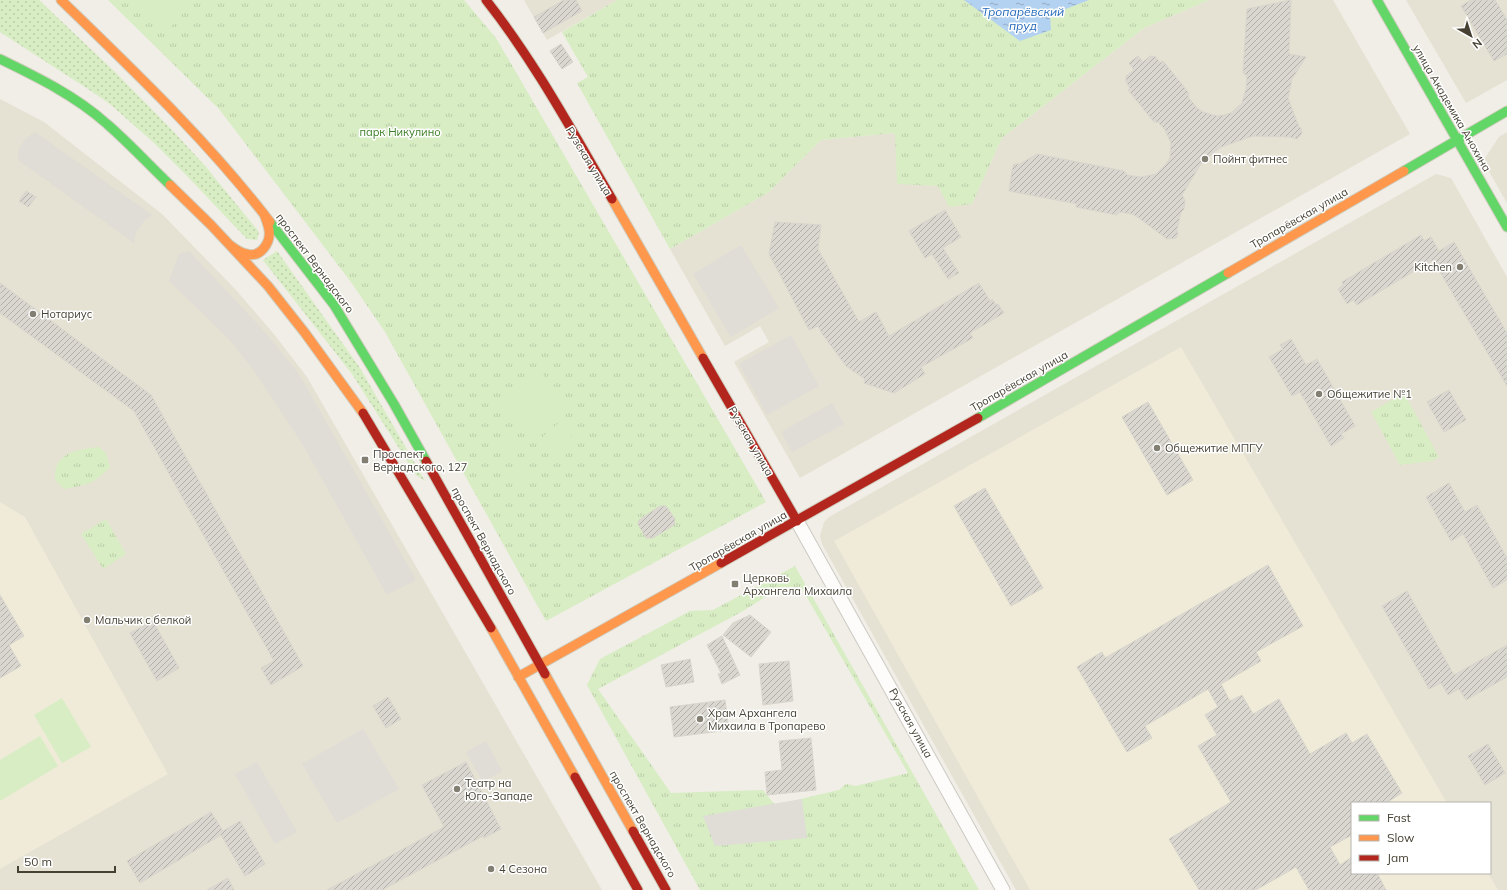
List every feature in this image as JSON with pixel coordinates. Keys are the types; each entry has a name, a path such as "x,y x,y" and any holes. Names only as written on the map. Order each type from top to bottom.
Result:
{"main road":[{"name":"проспект Вернадского","path":"61,0 155,90 209,150 264,214 334,305 370,364 666,890"},
{"name":"Рузская улица","path":"486,0 504,21 542,81 797,521"},
{"name":"улица Академика Анохина","path":"1377,0 1507,227"},
{"path":"0,54 79,103 106,123 230,245 268,286 305,333 362,410 482,613 638,890"},
{"path":"0,59 36,76"},
{"name":"Тропарёвская улица","path":"540,666 967,426 1507,110"},
{"path":"230,245 240,252 250,255 258,254 265,248 268,240 269,228 264,214"},
{"path":"518,677 540,666"}],"street":[{"name":"Рузская улица","path":"797,521 1003,890"}],"shaded area":[{"path":"524,0 617,0 547,40"},
{"path":"1209,0 1333,0 1410,134 800,478 734,362 769,342 760,326 725,346 670,249 769,192 821,140 896,133 897,183 938,186 972,204 1002,138 1144,28"},
{"path":"1406,0 1507,0 1507,80 1466,103"},
{"path":"0,99 44,122 162,214 236,290 273,333 307,377 602,890 0,890"},
{"path":"35,132 152,215 145,220 136,232 134,243 18,160 19,148 26,138"},
{"path":"1507,132 1507,203 1483,161 1499,137"},
{"path":"1436,174 1451,178 1507,277 1507,890 1016,890 822,544 820,536 824,522 829,517"},
{"path":"741,245 779,308 731,337 693,274"},
{"path":"189,251 264,331 299,374 416,580 387,595 303,445 252,368 229,339 169,281 179,254"},
{"path":"791,335 819,386 767,415 739,364"},
{"path":"1181,347 1446,802 1351,802 1351,874 1489,874 1498,890 1030,890 834,541"},
{"path":"832,403 844,424 792,452 781,432"},
{"path":"0,502 25,517 168,774 0,869"},
{"path":"363,729 399,789 337,823 302,764"},
{"path":"486,741 502,771 483,782 466,752"},
{"path":"257,762 297,832 275,844 235,774"},
{"path":"802,799 807,838 715,846 703,816"}],"green space":[{"path":"0,0 39,0 116,73 206,167 259,232 257,240 247,239 154,143 110,104 0,32"},
{"name":"парк Никулино","path":"108,0 464,0 496,38 766,502 546,621 385,332 351,282 219,109"},
{"path":"146,0 193,0 170,28 142,5"},
{"path":"617,0 1209,0 1144,28 1002,138 972,204 949,207 938,186 897,184 895,133 821,140 769,192 670,249 577,83 588,77 562,32"},
{"path":"277,251 360,368 425,481 416,475 352,374 263,260"},
{"path":"535,367 570,403 532,439 497,403"},
{"path":"1404,393 1439,457 1432,461 1400,465 1371,412"},
{"path":"562,420 575,433 552,454 539,440"},
{"path":"512,432 525,446 512,458 499,444"},
{"path":"99,447 106,453 110,467 99,477 90,483 64,489 55,480 55,470 57,465 65,456 75,451"},
{"path":"521,459 534,473 521,485 508,471"},
{"path":"106,519 126,554 103,569 81,534"},
{"path":"795,566 979,890 700,890 587,685 600,659 690,611 713,610","holes":["781,587 801,587 908,773 856,786 846,784 839,790 775,805 763,790 671,793 598,689 743,611"]},
{"path":"62,698 91,747 62,763 34,715"},
{"path":"40,736 58,766 0,801 0,760"}],"water":[{"name":"Тропарёвский пруд","path":"964,0 1089,0 1050,15 1051,30 1020,41"}],"building":[{"path":"564,0 576,0 582,11 543,33 534,17"},
{"path":"1291,0 1289,54 1306,57 1292,79 1288,98 1299,127 1301,128 1302,134 1297,139 1290,137 1253,136 1221,147 1202,162 1182,195 1185,201 1184,209 1181,212 1177,230 1178,234 1176,238 1167,239 1132,214 1120,212 1117,215 1076,207 1077,204 1009,191 1014,164 1020,164 1037,154 1124,171 1127,175 1142,177 1156,174 1170,158 1171,143 1165,130 1158,122 1154,122 1128,90 1130,88 1126,82 1126,76 1134,70 1129,63 1138,56 1143,62 1150,56 1156,57 1160,63 1163,61 1189,93 1188,97 1197,108 1203,112 1217,116 1231,113 1242,103 1246,89 1247,76 1243,73 1247,9"},
{"path":"1471,0 1495,0 1507,20 1507,54 1494,61 1461,6"},
{"path":"561,44 573,62 562,69 550,51"},
{"path":"26,191 36,197 28,207 19,201"},
{"path":"945,210 961,237 943,248 959,273 948,279 932,254 925,258 909,231"},
{"path":"775,222 821,225 818,249 859,322 876,312 889,336 979,283 990,301 992,299 996,305 998,304 1004,313 970,333 973,338 921,367 925,374 894,393 864,383 865,379 846,366 818,326 809,330 769,254"},
{"path":"1421,235 1424,241 1431,237 1439,251 1454,242 1507,333 1507,386 1433,260 1357,305 1353,300 1347,304 1338,289 1343,285 1342,282"},
{"path":"0,283 151,395 303,666 271,685 261,668 274,661 134,411 0,313"},
{"name":"Общежитие №1","path":"1291,339 1306,365 1317,359 1355,426 1341,434 1344,438 1331,446 1300,392 1292,396 1269,357 1283,349 1280,345"},
{"path":"1449,390 1466,420 1444,432 1427,402"},
{"name":"Общежитие МПГУ","path":"1148,402 1193,480 1167,495 1122,417"},
{"path":"1449,483 1465,512 1477,505 1507,558 1507,580 1493,588 1463,534 1451,541 1426,497"},
{"path":"985,488 1043,588 1011,606 954,506"},
{"path":"660,506 666,506 675,519 674,525 653,538 646,538 638,524 639,520"},
{"path":"1268,565 1303,626 1256,652 1261,661 1221,684 1230,701 1242,695 1253,714 1279,699 1310,754 1346,733 1352,743 1367,734 1402,793 1388,802 1351,802 1351,836 1330,847 1340,865 1351,858 1351,874 1378,874 1386,890 1309,890 1296,867 1256,890 1199,890 1169,839 1231,802 1198,746 1217,735 1205,715 1218,707 1208,689 1145,726 1152,738 1127,752 1077,667 1102,652 1105,658"},
{"path":"1407,591 1454,675 1507,645 1507,677 1466,700 1459,689 1448,695 1441,683 1429,689 1382,606"},
{"path":"0,595 24,636 9,645 21,666 0,678"},
{"path":"750,615 771,632 751,657 723,635 733,623"},
{"path":"153,621 179,668 157,681 130,633"},
{"path":"722,636 740,675 722,684 718,674 721,673 707,645"},
{"path":"690,659 694,682 666,687 661,665"},
{"path":"789,661 793,701 763,705 759,664"},
{"path":"388,697 401,719 386,728 373,706"},
{"name":"Храм Архангела Михаила в Тропарево","path":"725,700 729,730 674,737 670,707"},
{"path":"811,738 816,790 767,795 765,772 782,770 779,741"},
{"path":"1488,744 1505,773 1485,785 1468,756"},
{"path":"466,762 501,829 484,838 483,836 382,890 327,890 444,827 422,785"},
{"path":"211,812 223,831 240,821 265,864 245,876 221,835 140,883 127,861"},
{"path":"228,878 234,890 207,890"}],"traffic: fast":[{"path":"1377,0 1507,227"},
{"path":"0,59 56,88 95,114 170,185"},
{"path":"1404,171 1507,111"},
{"path":"270,222 334,305 394,404 426,461"},
{"path":"978,418 1228,273"}],"traffic: slow":[{"path":"61,0 170,107 221,163 270,222"},
{"path":"1228,273 1404,171"},
{"path":"170,185 211,225 268,286 305,333 363,413"},
{"path":"612,199 703,358"},
{"path":"230,245 238,251 252,255 261,251 267,244 269,235 264,214"},
{"path":"518,677 721,563"},
{"path":"491,628 575,777"},
{"path":"545,674 633,831"}],"traffic: jam":[{"path":"486,0 537,72 612,199"},
{"path":"703,358 797,521"},
{"path":"363,413 491,628"},
{"path":"721,563 978,418"},
{"path":"426,461 545,674"},
{"path":"575,777 638,890"},
{"path":"633,831 666,890"}],"place":[{"name":"Пойнт фитнес","path":"1205,159"},
{"name":"Kitchen","path":"1460,267"},
{"name":"Нотариус","path":"33,314"},
{"name":"Общежитие №1","path":"1319,394"},
{"name":"Общежитие МПГУ","path":"1157,448"},
{"name":"Проспект Вернадского, 127","path":"365,460"},
{"name":"Церковь Архангела Михаила","path":"735,584"},
{"name":"Мальчик с белкой","path":"87,620"},
{"name":"Храм Архангела Михаила в Тропарево","path":"700,719"},
{"name":"Театр на Юго-Западе","path":"457,789"},
{"name":"4 Сезона","path":"491,869"}]}
